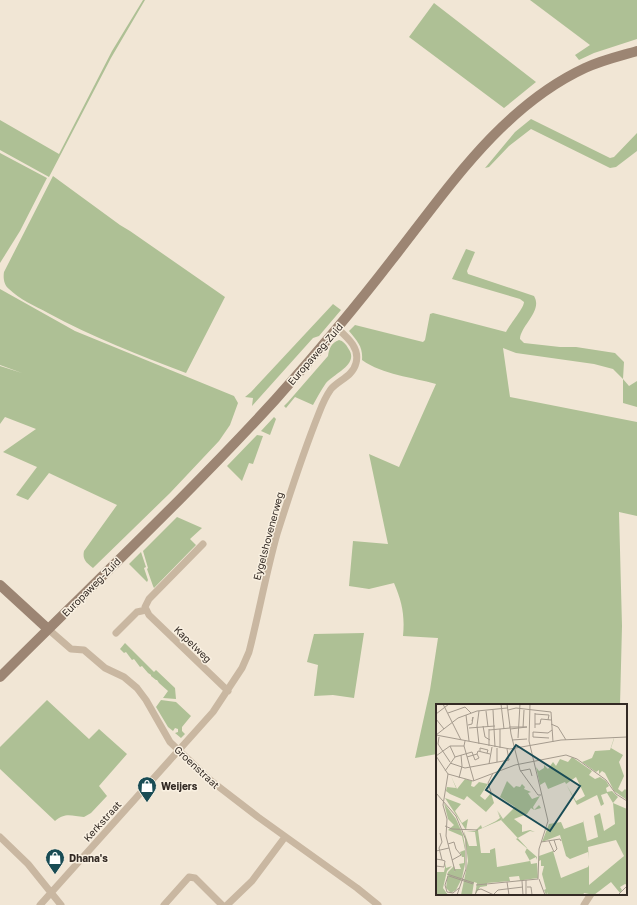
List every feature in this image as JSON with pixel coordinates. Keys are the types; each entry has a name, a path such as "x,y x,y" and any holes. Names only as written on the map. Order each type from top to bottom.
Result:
{"street":[{"name":"Europaweg-Zuid","path":"0,677 201,478 293,379 337,328 465,167 502,126 517,112 546,90 580,70 602,61 637,51"},
{"name":"Eygelshovenerweg","path":"178,751 213,712 242,668 249,652 277,535 290,492 320,410 331,389 350,373 356,365 357,355 354,346 349,338 337,328"},
{"path":"116,633 137,612 146,610 146,604 149,598 203,544"},
{"name":"Groenstraat","path":"0,585 71,649 84,650 105,668 124,677 137,688 170,742 210,780 378,905"},
{"name":"Kapelweg","path":"146,610 149,615 228,691"},
{"name":"Kerkstraat","path":"43,904 51,893 178,751"},
{"path":"0,837 28,864 61,905"},
{"path":"227,905 252,881 285,837"},
{"path":"164,905 189,877 195,878 222,905"},
{"path":"584,905 590,895"}],"green space":[{"path":"143,0 145,0 111,58 49,177 0,150 0,120 59,154 112,51"},
{"path":"530,0 637,0 637,39 594,53 579,60 575,55 590,45"},
{"path":"434,3 536,82 504,108 409,37"},
{"path":"531,119 610,158 614,157 637,133 637,151 616,167 610,168 531,129 509,146 489,167 485,168 515,132"},
{"path":"0,153 47,178 20,231 0,263"},
{"path":"53,176 120,225 225,297 186,373 99,338 65,322 22,299 6,286 4,272"},
{"path":"466,249 475,252 467,271 468,274 534,296 536,307 534,313 521,334 520,339 524,343 560,347 576,347 615,353 624,362 623,379 613,369 594,364 516,353 503,348 510,397 637,422 637,516 619,512 622,626 620,704 436,704 436,754 415,758 430,690 438,638 403,636 404,622 402,609 394,583 369,589 349,586 353,541 388,544 369,454 399,467 436,384 398,375 370,365 362,360 362,352 359,345 349,331 355,325 423,342 425,340 430,314 433,313 506,332 522,308 524,302 520,299 452,279"},
{"path":"0,289 75,331 234,396 238,403 230,425 219,441 170,493 93,568 84,559 84,551 117,505 49,473 28,500 16,495 37,467 3,452 36,429 5,417 0,424 0,366 22,373 0,365"},
{"path":"333,304 341,310 319,336 313,338 252,406 253,398 245,397"},
{"path":"339,340 345,344 351,354 349,363 326,383 313,405 295,397 286,408 284,406 328,356 332,345"},
{"path":"623,379 629,386 637,381 637,407 623,403"},
{"path":"274,417 276,419 270,435 261,431"},
{"path":"257,435 263,436 253,464 249,463 242,481 227,466"},
{"path":"177,517 202,528 190,539 196,545 154,588 147,569 143,551"},
{"path":"141,552 146,567 144,568 148,580 147,582 129,564"},
{"path":"364,633 354,698 333,695 314,696 318,665 307,662 314,634"},
{"path":"125,643 154,672 156,670 175,688 176,699 163,698 168,691 142,666 140,667 134,659 132,660 126,652 124,653 120,649"},
{"path":"47,700 89,739 99,729 127,754 99,786 107,796 91,813 84,817 72,815 62,816 55,821 0,769 0,747"},
{"path":"161,700 176,702 191,716 182,727 182,731 185,734 181,738 175,733 178,732 178,729 175,728 173,731 168,727 156,707"}],"place":[{"name":"Weijers","path":"147,803"},
{"name":"Dhana's","path":"55,875"}]}
